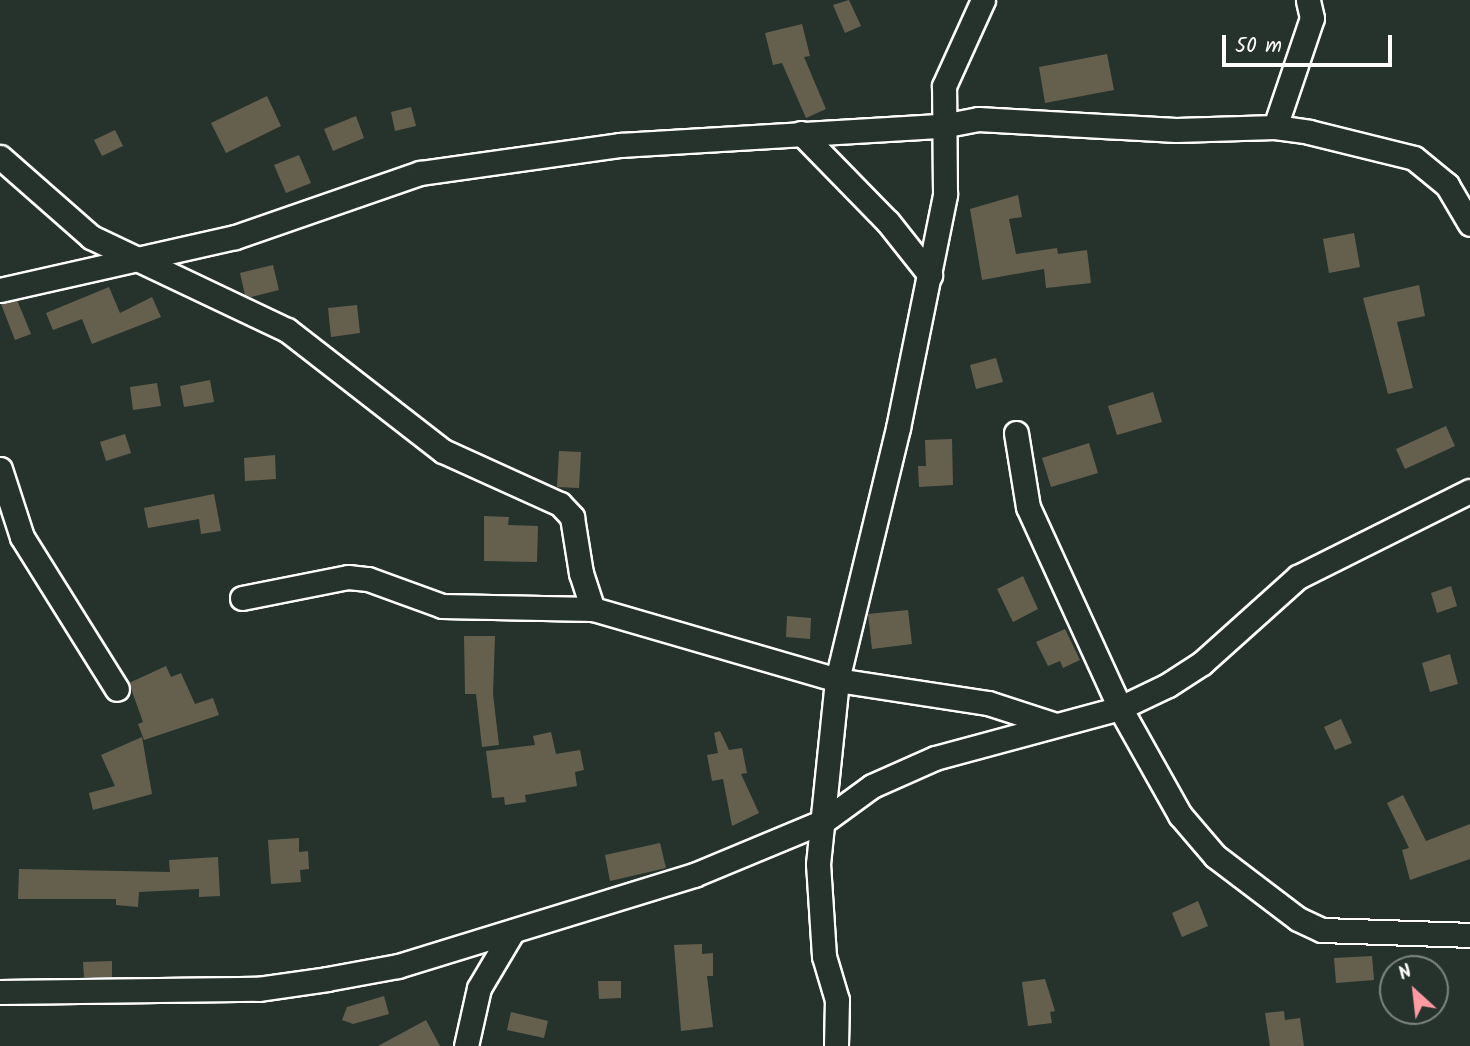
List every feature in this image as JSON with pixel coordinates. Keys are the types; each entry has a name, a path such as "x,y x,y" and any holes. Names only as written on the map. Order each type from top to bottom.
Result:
{"street":[{"path":"836,1046 837,999 824,956 818,864 836,680 930,275 945,194 942,126 944,86 983,0"},
{"path":"1275,127 1312,18 1308,0"},
{"path":"0,290 235,237 420,173 620,145 942,126 950,122 1016,118 1176,130 1275,127 1414,158 1447,185 1470,224"},
{"path":"802,133 888,222 930,275"},
{"path":"0,157 68,222 133,258 287,330 443,452 559,504 572,517 581,573 593,609"},
{"path":"1016,433 1028,507 1120,708 1180,815 1215,856 1298,919 1322,930 1470,935"},
{"path":"0,469 22,537 117,689"},
{"path":"0,992 258,989 398,965 511,934 707,871 824,821 873,786 935,758 1120,708 1202,663 1298,578 1470,491"},
{"path":"242,598 348,577 368,579 442,607 593,609 836,680 988,703 1056,725"},
{"path":"466,1046 479,988 511,934"}],"building":[{"path":"849,0 861,26 845,33 833,5"},
{"path":"802,24 810,56 804,57 826,109 806,118 782,63 773,65 765,33"},
{"path":"1107,54 1114,90 1045,103 1039,67"},
{"path":"267,96 281,126 226,153 211,123"},
{"path":"411,107 416,126 395,131 391,112"},
{"path":"356,116 364,138 333,151 324,129"},
{"path":"115,130 123,146 102,156 94,140"},
{"path":"299,155 311,183 286,193 274,165"},
{"path":"1018,195 1022,217 1009,219 1016,254 1057,248 1058,254 1087,250 1091,283 1046,288 1044,269 982,280 970,209"},
{"path":"1354,233 1360,267 1329,273 1323,239"},
{"path":"273,265 279,290 251,297 245,295 240,273"},
{"path":"1419,285 1425,316 1397,322 1413,388 1388,394 1363,298"},
{"path":"109,287 120,313 152,297 161,317 92,344 82,319 53,330 46,313"},
{"path":"17,300 31,334 15,340 1,304"},
{"path":"357,305 360,333 331,337 328,308"},
{"path":"996,358 1003,382 976,389 970,365"},
{"path":"210,380 214,402 184,407 180,386"},
{"path":"157,383 161,406 133,410 130,387"},
{"path":"1153,392 1162,422 1117,435 1108,406"},
{"path":"1446,426 1455,446 1405,469 1396,449"},
{"path":"125,434 131,453 106,461 100,442"},
{"path":"952,439 953,485 919,487 918,466 926,466 925,440"},
{"path":"1089,443 1098,473 1051,487 1042,458"},
{"path":"559,451 581,452 579,488 557,487"},
{"path":"275,455 276,479 245,481 244,458"},
{"path":"214,494 221,531 201,534 199,519 148,528 144,508"},
{"path":"484,516 509,517 508,525 538,526 537,562 484,561"},
{"path":"1023,576 1038,609 1013,622 997,589"},
{"path":"1451,586 1457,606 1437,613 1431,593"},
{"path":"908,610 912,644 872,649 868,614"},
{"path":"787,616 811,618 810,639 786,637"},
{"path":"1065,629 1080,660 1063,668 1060,661 1048,666 1036,642"},
{"path":"464,636 495,636 493,694 499,745 482,747 476,694 465,694"},
{"path":"1450,654 1458,684 1430,692 1422,663"},
{"path":"166,666 171,677 181,673 195,704 213,698 219,715 144,740 138,724 143,722 129,683"},
{"path":"1341,719 1352,743 1335,750 1324,727"},
{"path":"720,731 729,750 742,748 747,773 741,774 759,813 732,826 723,779 712,781 707,755 718,753 714,733"},
{"path":"551,732 556,754 580,750 584,770 575,772 577,786 525,795 526,802 505,805 504,797 492,798 486,751 535,745 533,736"},
{"path":"142,737 152,794 93,810 89,793 115,786 101,755"},
{"path":"1403,795 1426,841 1470,824 1470,859 1410,880 1402,850 1409,848 1387,803"},
{"path":"299,838 299,852 308,851 309,869 300,870 301,882 271,884 268,840"},
{"path":"660,843 666,868 610,881 605,855"},
{"path":"218,857 220,896 199,897 199,889 139,892 138,907 116,905 116,899 18,899 19,869 170,872 169,860"},
{"path":"1198,901 1208,926 1182,937 1172,913"},
{"path":"702,944 702,954 713,953 713,976 707,976 713,1027 681,1031 674,945"},
{"path":"1372,956 1374,980 1336,983 1334,958"},
{"path":"112,961 112,977 84,977 83,962"},
{"path":"1045,979 1055,1011 1050,1012 1052,1023 1028,1026 1022,982"},
{"path":"598,981 621,981 621,998 599,999"},
{"path":"384,996 389,1014 353,1024 342,1020 347,1007"},
{"path":"1284,1011 1285,1020 1300,1018 1304,1046 1270,1046 1265,1013"},
{"path":"511,1012 548,1021 544,1038 507,1030"},
{"path":"426,1020 440,1046 378,1046"}]}
